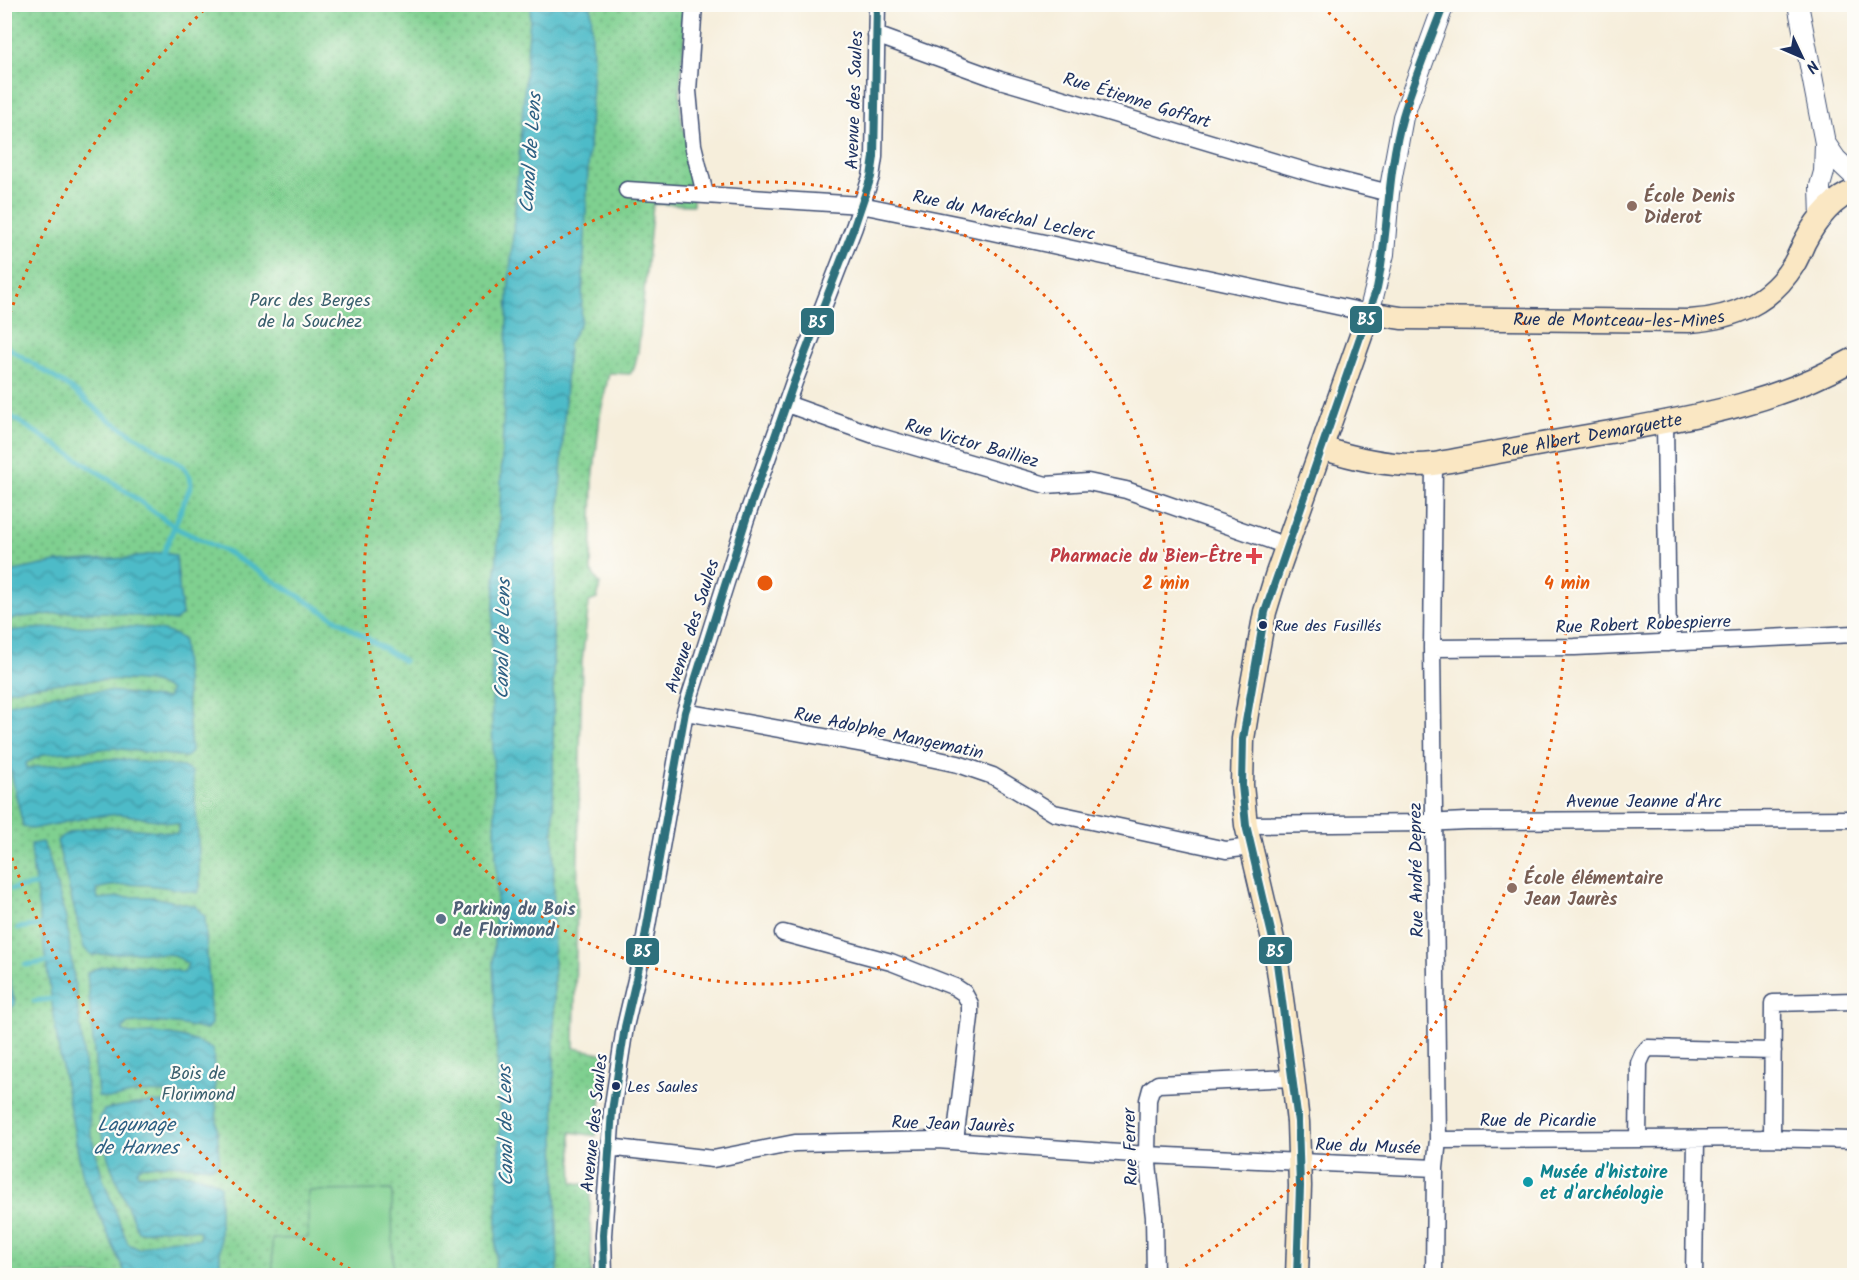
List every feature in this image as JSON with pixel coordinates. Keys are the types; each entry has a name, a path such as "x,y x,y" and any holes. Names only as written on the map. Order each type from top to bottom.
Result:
{"main road":[{"name":"Rue de Montceau-les-Mines","path":"1369,312 1382,316 1425,318 1690,321 1726,317 1744,310 1782,282 1805,241 1821,219 1831,206 1852,187"},
{"path":"1297,1275 1298,1122 1275,948 1246,825 1242,784 1244,738 1265,612 1369,312"},
{"name":"Rue Albert Demarquette","path":"1322,447 1346,455 1404,465 1434,464 1721,411 1794,389 1854,359"}],"street":[{"path":"694,4 688,91 693,145 705,194"},
{"name":"Avenue des Saules","path":"604,1275 603,1235 608,1147 625,1027 642,954 685,712 746,519 871,177 874,157 877,4"},
{"path":"1369,312 1384,254 1389,193 1403,117 1444,4"},
{"path":"1796,5 1826,143 1852,187"},
{"name":"Rue Étienne Goffart","path":"876,35 1000,80 1322,176 1389,193"},
{"path":"1821,219 1820,186 1824,172 1823,160 1826,143"},
{"path":"1824,172 1832,183 1852,187"},
{"name":"Rue du Maréchal Leclerc","path":"627,190 861,206 1369,312"},
{"name":"Rue Victor Bailliez","path":"787,405 874,435 1046,485 1088,482 1126,490 1287,546"},
{"path":"1665,422 1668,643"},
{"name":"Rue André Deprez","path":"1434,464 1432,648 1438,1140 1435,1168 1434,1275"},
{"name":"Rue Robert Robespierre","path":"1432,648 1575,647 1854,634"},
{"name":"Rue Adolphe Mangematin","path":"685,712 869,745 958,764 993,776 1054,813 1226,850 1251,847"},
{"name":"Avenue Jeanne d'Arc","path":"1246,825 1854,819"},
{"path":"783,933 891,962 915,970 964,993 970,1004 970,1017 955,1141"},
{"path":"1772,1138 1773,1003 1854,1001"},
{"path":"1638,1139 1639,1063 1648,1048 1773,1051"},
{"name":"Rue Ferrer","path":"1155,1275 1154,1217 1148,1155 1148,1100 1151,1089 1158,1084 1293,1078"},
{"name":"Rue de Picardie","path":"1638,1139 1772,1138"},
{"name":"Rue de Picardie","path":"1438,1140 1772,1138 1854,1140"},
{"path":"1695,1275 1696,1139"},
{"name":"Rue Jean Jaurès","path":"608,1147 713,1159 795,1143 955,1141 1148,1155 1299,1162"},
{"name":"Rue du Musée","path":"1299,1162 1435,1168"}],"green space":[{"name":"Parc des Berges de la Souchez","path":"5,5 687,5 680,89 681,116 694,176 693,205 653,204 638,352 634,369 630,374 609,373 600,416 593,481 591,571 600,584 597,599 589,602 582,661 574,1048 607,1054 596,1136 571,1132 573,1182 590,1186 591,1275 5,1276"},
{"path":"392,1190 393,1273 273,1274 272,1239 308,1238 308,1191"}],"water":[{"name":"Canal de Lens","path":"531,5 591,5 593,62 581,321 568,345 553,623 554,1086 558,1275 495,1276 500,1127 493,963 497,891 492,634 500,507 508,297"},
{"name":"Lagunage de Harnes","path":"164,552 176,556 182,615 175,621 106,612 71,612 13,618 6,623 7,631 99,626 151,629 170,633 183,640 191,752 186,757 113,748 44,754 26,763 27,768 117,759 183,767 192,772 199,859 200,888 197,893 133,884 96,889 98,899 152,897 195,906 205,917 211,1024 206,1030 148,1022 127,1024 122,1031 130,1034 154,1033 177,1036 193,1040 213,1050 219,1161 214,1167 168,1164 140,1167 137,1171 138,1175 191,1174 202,1176 220,1185 220,1265 170,1275 126,1275 83,1178 58,1046 31,844 42,842 48,854 66,919 82,1040 91,1135 103,1179 128,1244 139,1249 168,1240 199,1239 200,1231 177,1228 138,1232 109,1161 99,1117 104,1110 125,1106 157,1102 189,1104 192,1100 191,1096 157,1092 136,1093 113,1098 98,1096 87,973 108,966 135,965 184,973 188,964 175,955 138,952 92,955 84,948 57,841 66,834 96,828 132,828 177,834 180,824 120,814 90,817 32,829 23,826 5,746 5,707 31,699 82,692 107,691 167,698 170,691 158,684 139,681 90,680 5,691 5,573 56,562 129,558"},
{"path":"4,956 15,1004 9,1011 5,1009"}],"waterway":[{"path":"4,345 72,389 108,419 183,466 190,477 191,485 164,552"},
{"path":"4,412 106,477 178,529 227,552 404,661"},
{"path":"12,889 35,885"},
{"path":"18,928 41,925"},
{"path":"25,965 46,962"},
{"path":"34,1001 51,999"}],"transit line":[{"name":"B5","path":"604,1276 603,1235 612,1111 625,1027 642,954 685,712 746,519 794,382 871,177 874,157 877,4"},
{"name":"B5","path":"1297,1276 1300,1186 1298,1122 1275,948 1246,825 1242,785 1243,739 1265,612 1377,288 1398,137 1412,88 1444,4"}],"place":[{"name":"École Denis Diderot","path":"1632,206"},
{"name":"Pharmacie du Bien-Être","path":"1254,556"},
{"name":"Rue des Fusillés","path":"1263,625"},
{"name":"École élémentaire Jean Jaurès","path":"1512,888"},
{"name":"Parking du Bois de Florimond","path":"441,919"},
{"name":"Les Saules","path":"616,1086"},
{"name":"Musée d'histoire et d'archéologie","path":"1528,1182"}],"park label":[{"name":"Bois de Florimond","path":"198,1083"}]}
